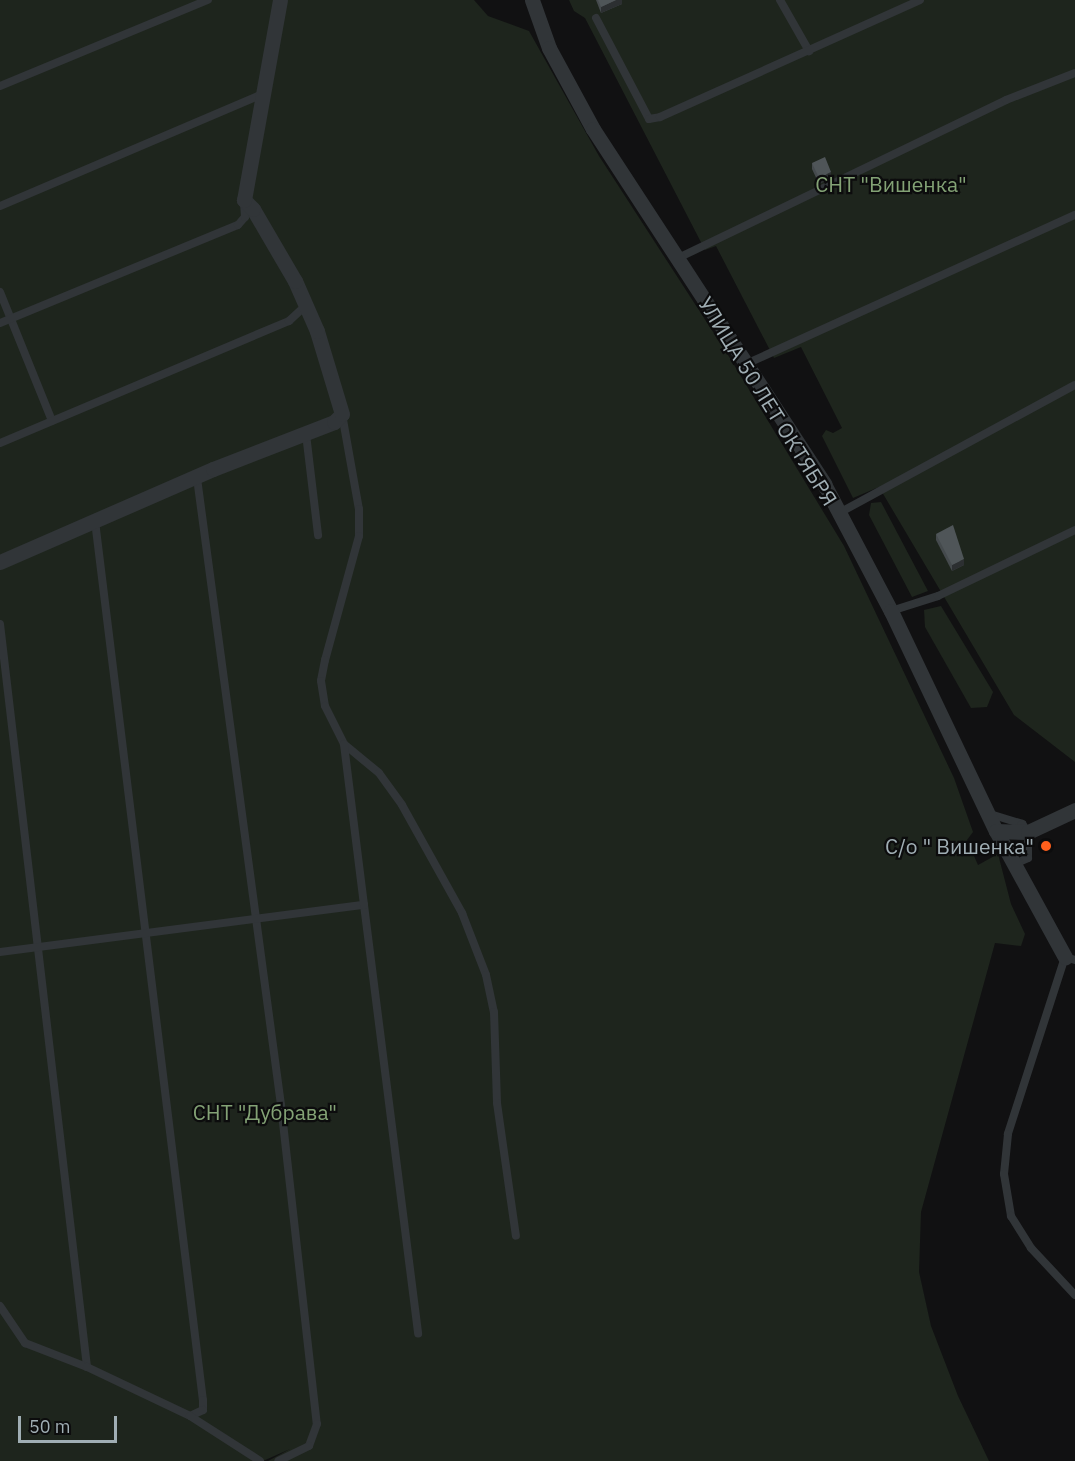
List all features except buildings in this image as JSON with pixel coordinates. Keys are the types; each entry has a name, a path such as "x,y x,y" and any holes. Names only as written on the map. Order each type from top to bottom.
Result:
{"street":[{"path":"0,562 334,422 342,414 338,392 306,305 253,209 244,200 279,0"},
{"name":"УЛИЦА 50 ЛЕТ ОКТЯБРЯ","path":"532,0 549,48 593,129 746,364 839,513 891,611 996,831 1070,959"},
{"path":"996,831 1028,832 1075,810"}],"lane":[{"path":"0,86 208,0"},
{"path":"780,0 809,51"},
{"path":"596,18 650,119 660,117 920,0"},
{"path":"678,258 1006,100 1075,73"},
{"path":"0,206 261,95"},
{"path":"0,323 238,225 245,218 244,200"},
{"path":"746,364 1075,215"},
{"path":"0,292 52,422"},
{"path":"0,443 289,321 306,305"},
{"path":"839,513 1075,385"},
{"path":"342,414 359,509 359,536 321,681 325,706 344,744 418,1334"},
{"path":"306,434 318,535"},
{"path":"197,478 257,920 317,1425 309,1446 278,1461"},
{"path":"96,521 148,933 203,1400 203,1410 190,1416"},
{"path":"891,611 938,596 975,574 1075,530"},
{"path":"0,624 40,947 87,1367"},
{"path":"344,744 379,773 402,805 462,913 486,975 494,1012 497,1103 516,1236"},
{"path":"987,812 1022,824 1028,832 1028,858 1019,862 1011,858"},
{"path":"0,952 364,905"},
{"path":"1070,959 1008,1134 1004,1174 1011,1216 1031,1248 1075,1294"},
{"path":"0,1306 25,1343 87,1367 190,1416 260,1461"}],"green space":[{"name":"СНТ \"Дубрава\"","path":"0,0 474,0 488,16 529,31 599,156 728,355 844,546 954,778 973,832 967,840 978,865 998,854 1011,904 1025,934 1021,946 995,943 921,1212 919,1272 931,1326 958,1396 989,1461 268,1461 290,1449 263,1461 0,1461"},
{"name":"СНТ \"Вишенка\"","path":"569,0 1075,0 1075,762 1014,715 879,487 853,498 822,436 826,430 833,433 842,428 801,347 774,358 716,246 705,250 585,18 574,11"},
{"path":"881,502 928,591 912,597 869,515 871,503"},
{"path":"941,606 993,692 987,707 971,708 925,627 924,610"}],"place":[{"name":"С/о \" Вишенка\"","path":"1046,846"}]}
